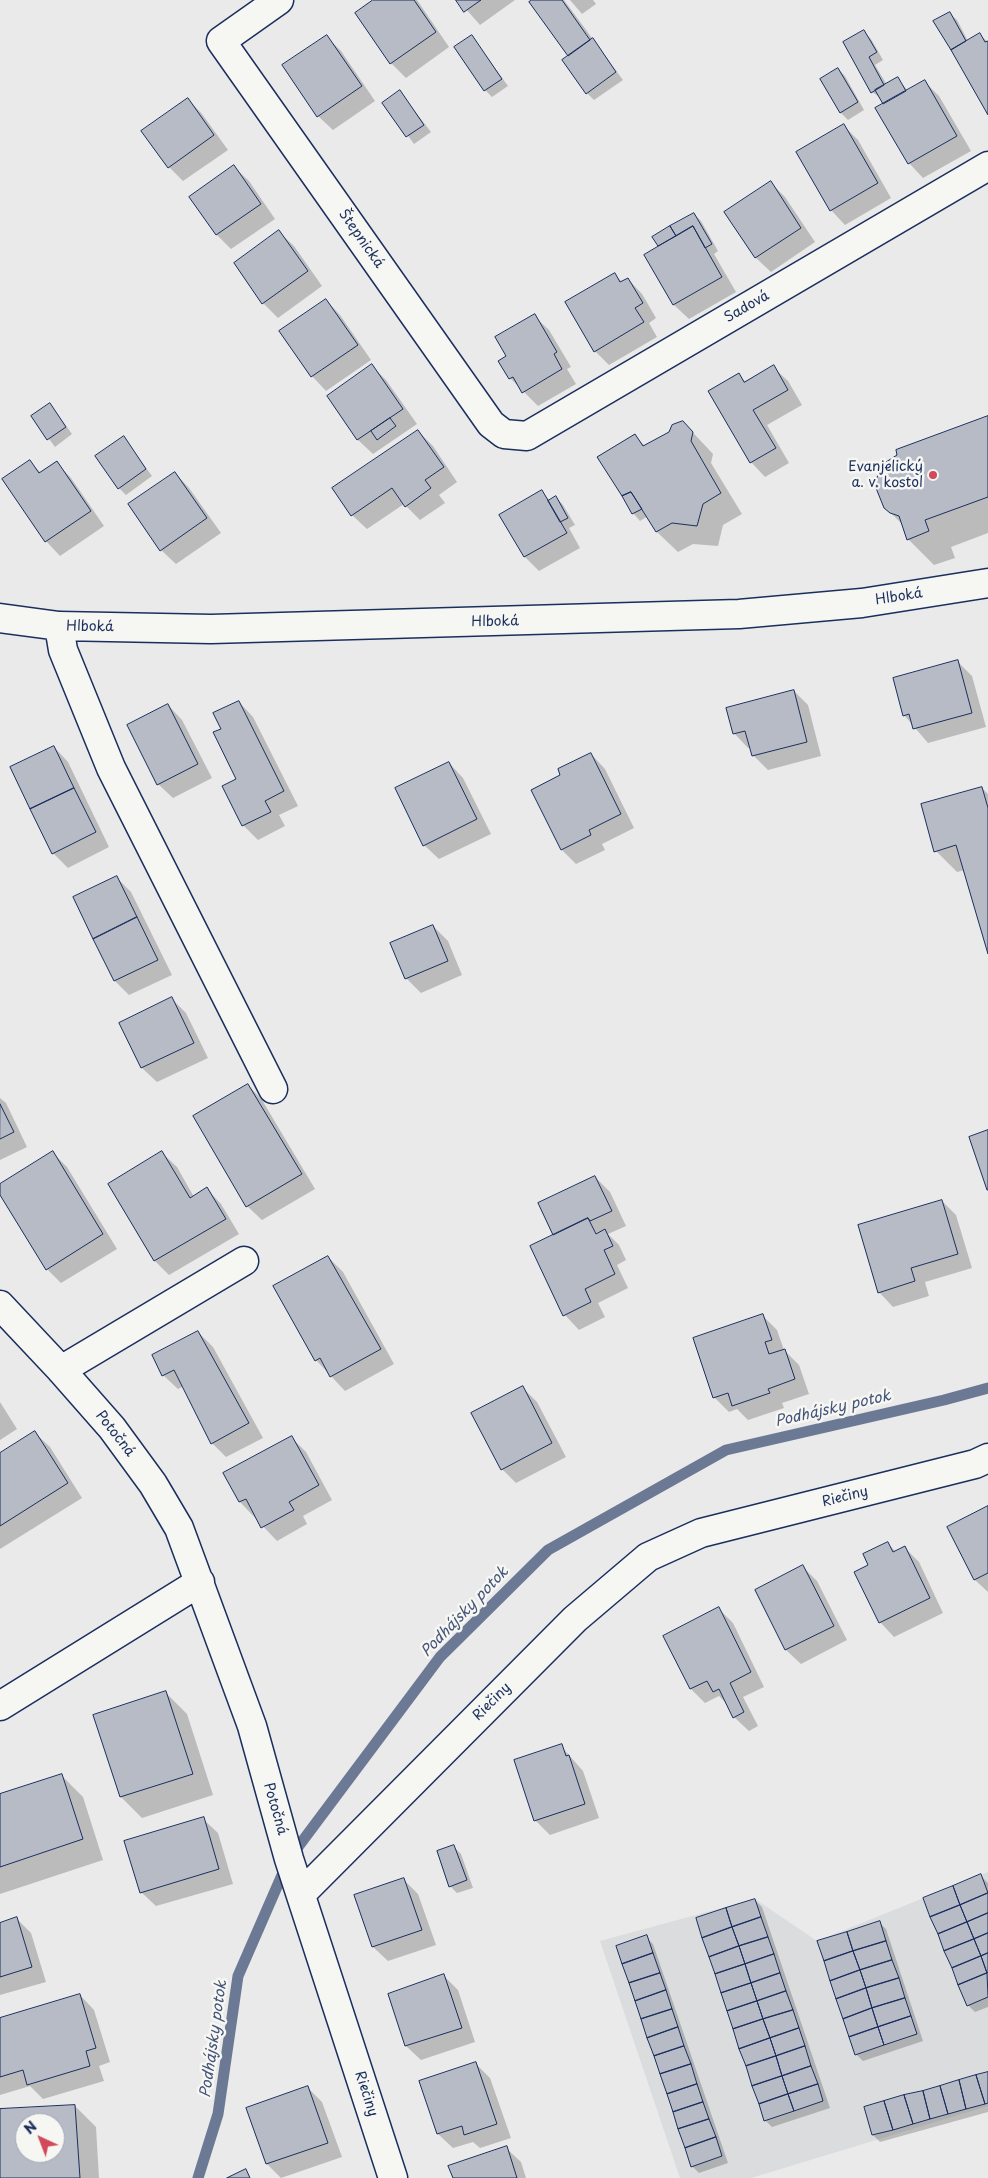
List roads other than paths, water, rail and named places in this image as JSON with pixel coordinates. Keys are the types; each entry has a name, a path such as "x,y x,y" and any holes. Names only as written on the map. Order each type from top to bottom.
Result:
{"street":[{"name":"Štepnická","path":"279,0 221,41 490,424 504,434"},
{"name":"Sadová","path":"504,434 527,436 988,166"},
{"name":"Hlboká","path":"0,618 59,626 211,629 739,614 862,603 988,583"},
{"path":"59,626 63,650 111,768 274,1089"},
{"path":"61,1370 244,1260"},
{"name":"Potočná","path":"0,1305 112,1428 153,1484 179,1528 252,1726 289,1859 301,1894"},
{"name":"Riečiny","path":"393,2178 301,1894 575,1619 648,1557 701,1533 975,1464 988,1458"},
{"path":"0,1706 200,1582"}],"waterway":[{"name":"Podhájsky potok","path":"198,2178 218,2114 238,1976 289,1859 440,1657 548,1550 726,1450 944,1400 988,1388"}],"place":[{"name":"Evanjelický a. v. kostol","path":"933,475"}]}
